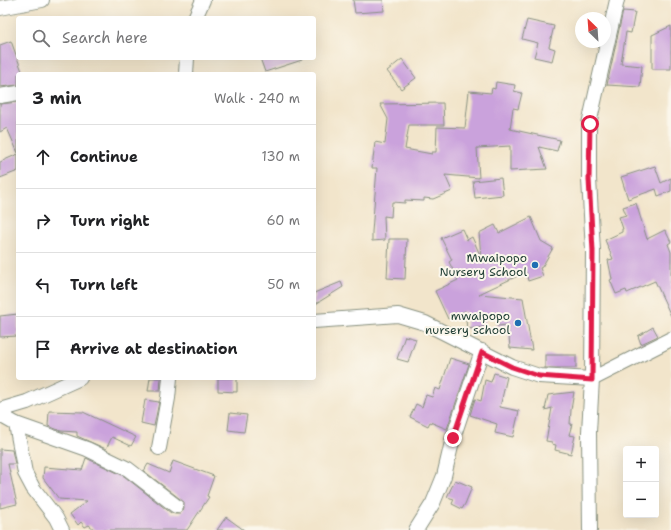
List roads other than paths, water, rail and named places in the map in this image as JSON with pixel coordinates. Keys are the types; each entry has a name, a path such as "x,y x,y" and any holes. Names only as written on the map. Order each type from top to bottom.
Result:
{"street":[{"path":"0,8 42,0"},
{"path":"196,16 203,0"},
{"path":"590,530 589,432 592,380 593,251 589,179 590,124 617,0"},
{"path":"186,72 187,60"},
{"path":"0,96 16,93"},
{"path":"316,321 398,315 425,322 512,367 539,376 592,380 671,338"},
{"path":"416,530 433,503 444,476 453,438 482,352"},
{"path":"0,410 27,402 76,380"},
{"path":"159,448 170,380"},
{"path":"0,415 16,424 87,450 128,469 176,506"},
{"path":"16,424 25,473 32,488 56,518 62,530"}],"place":[{"name":"Mwaipopo Nursery School","path":"535,265"},
{"name":"mwaipopo nursery school","path":"518,323"}]}
